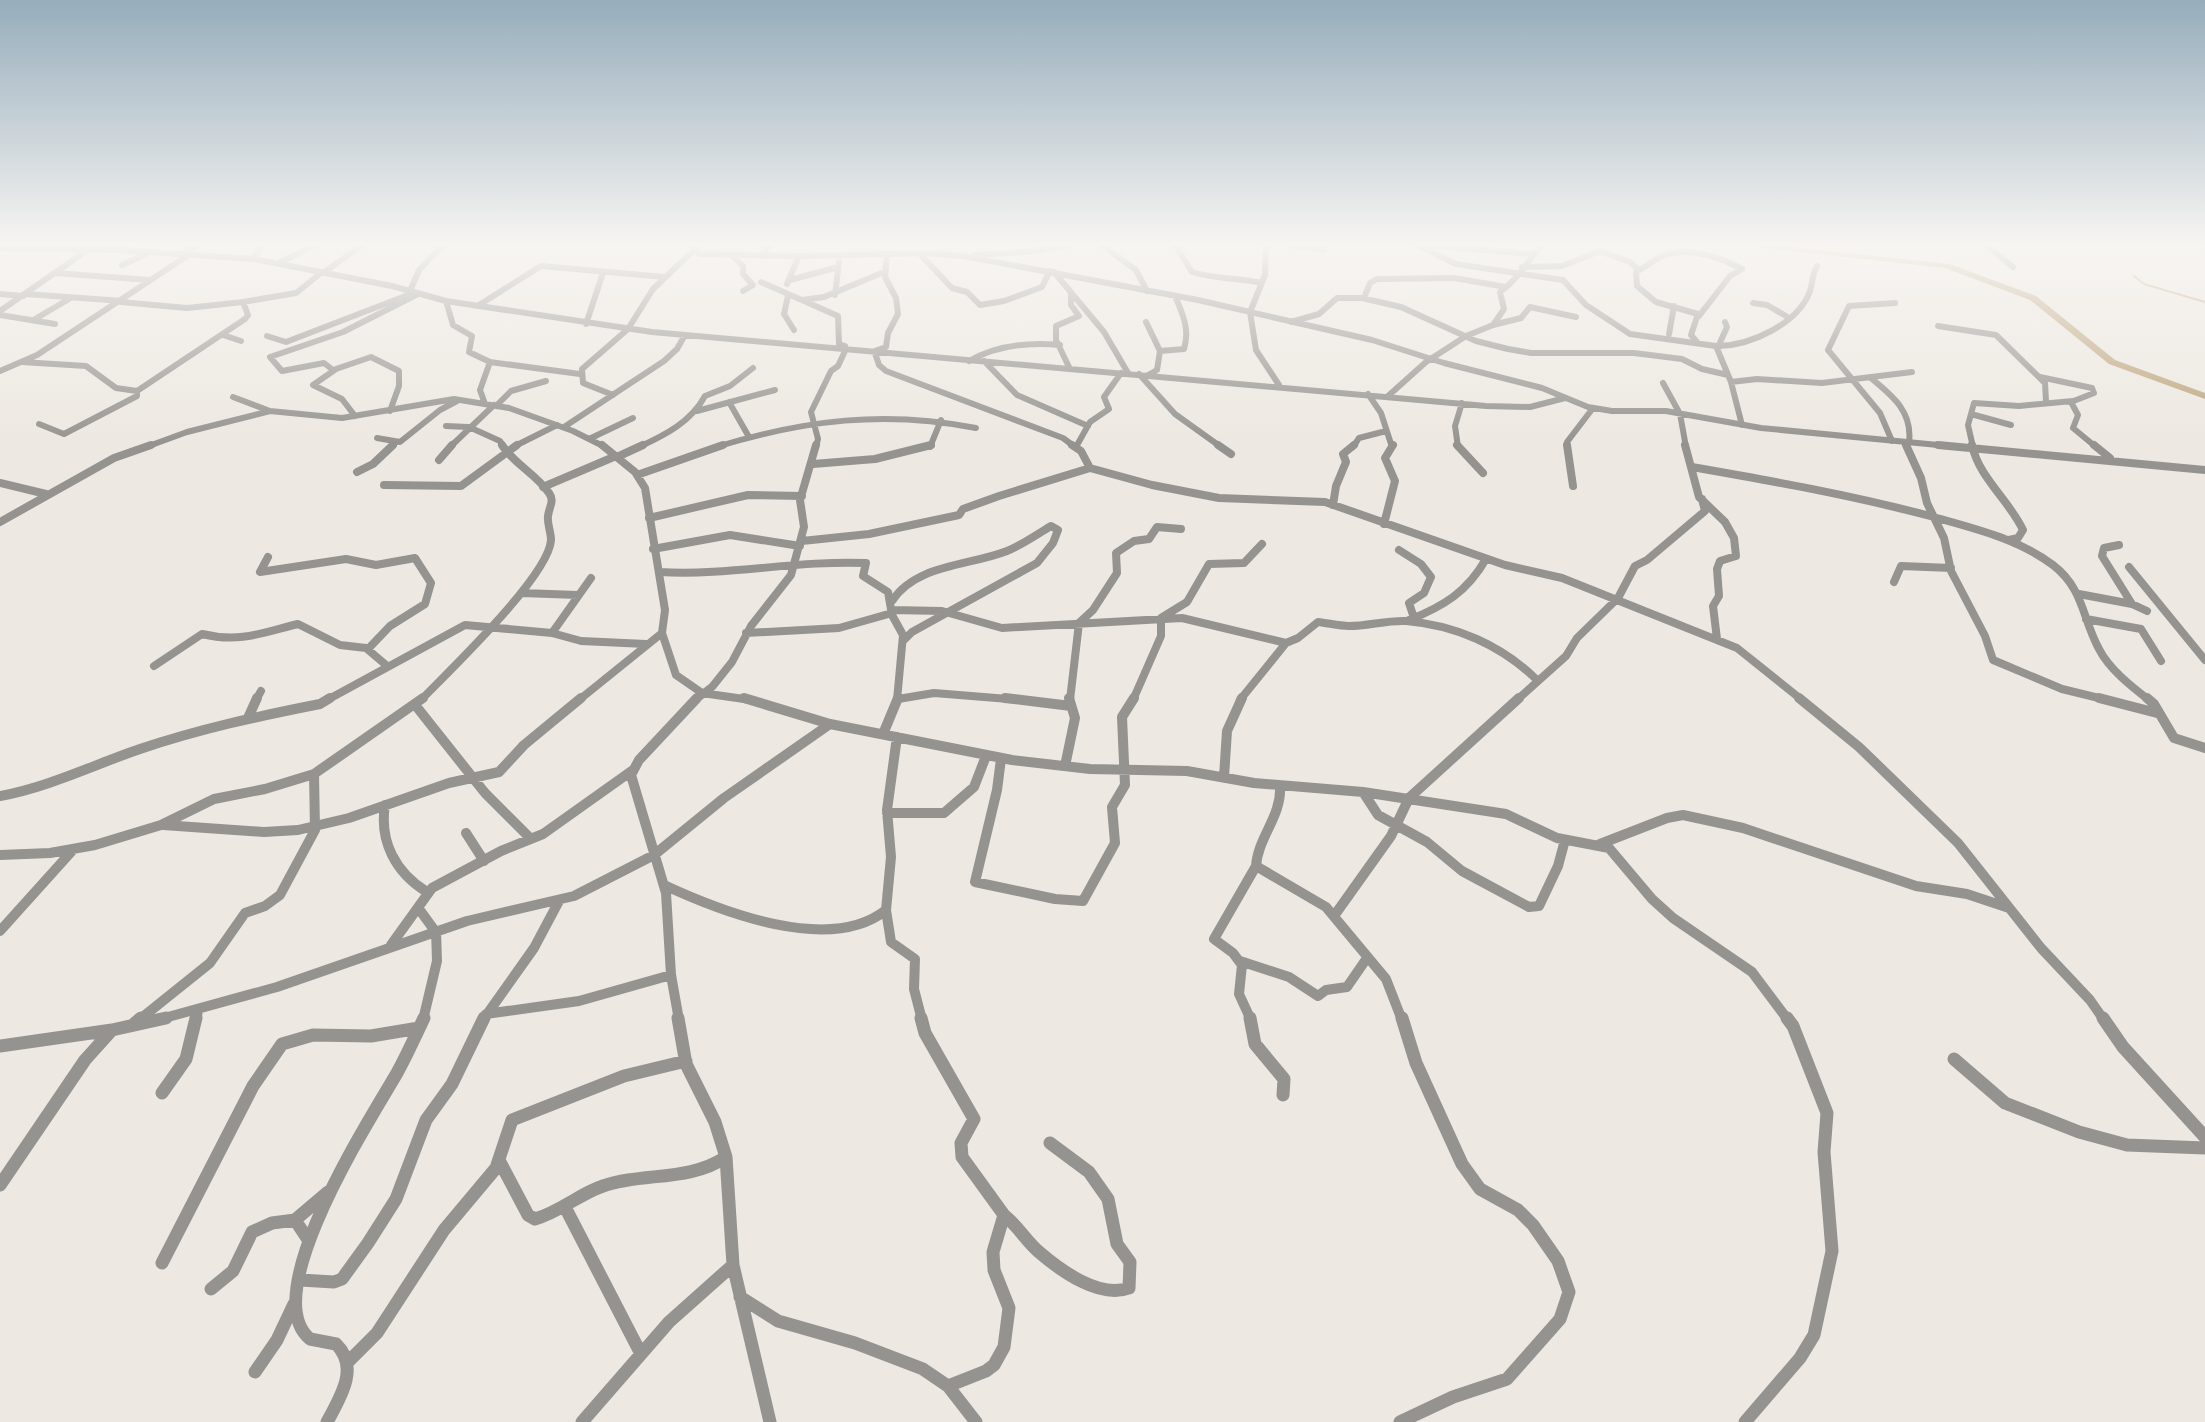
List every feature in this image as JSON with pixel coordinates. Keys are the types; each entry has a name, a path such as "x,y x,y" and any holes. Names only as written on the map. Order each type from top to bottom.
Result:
{"street":[{"path":"35,319 48,311"},
{"path":"0,371 22,362 106,311"},
{"path":"22,362 86,366 116,388 137,391 223,335 247,316 246,311"},
{"path":"267,336 286,342 364,311"},
{"path":"333,370 324,363 279,370 270,357 343,332 380,311"},
{"path":"449,311 453,325 472,336 469,352 490,362 580,374"},
{"path":"515,311 628,329 791,342 936,360 1069,367 1462,403 1530,407 1565,398"},
{"path":"586,324 590,311"},
{"path":"613,395 583,383 580,374 585,365 628,329 642,311"},
{"path":"784,311 794,330"},
{"path":"828,311 838,316 840,345 875,352 886,347 888,332 894,328 899,311"},
{"path":"1069,367 1055,339 1056,326 1079,316 1076,311"},
{"path":"1089,311 1097,320 1125,373"},
{"path":"1160,351 1184,349 1186,327 1180,311"},
{"path":"1247,311 1377,341 1542,388 1593,408 1629,413 1662,411 1742,425 1907,443 2205,470"},
{"path":"1290,322 1322,311"},
{"path":"1411,311 1466,336 1528,353 1613,352 1681,359 1730,379 1814,383 1912,372"},
{"path":"1493,325 1503,311"},
{"path":"1388,396 1432,359 1466,336 1521,318 1526,311"},
{"path":"1550,311 1576,317"},
{"path":"1596,311 1630,334 1718,347 1740,346 1791,311"},
{"path":"1669,334 1673,311"},
{"path":"1687,311 1699,316"},
{"path":"1697,342 1691,335 1703,311"},
{"path":"1778,311 1786,316"},
{"path":"1846,311 1828,350 1880,413 1892,441"},
{"path":"1250,312 1256,350 1279,385"},
{"path":"0,313 55,324"},
{"path":"1146,322 1160,351 1158,369 1148,375"},
{"path":"1725,322 1727,327 1718,347 1742,425"},
{"path":"1938,326 1996,335 2040,377 2047,388 2046,401"},
{"path":"223,335 241,341"},
{"path":"384,485 461,486 506,451 561,426 613,395 671,355 685,335"},
{"path":"969,361 990,349 1039,343 1060,345"},
{"path":"391,945 419,909 427,892 552,829 600,791 633,770 732,662 746,633 789,580 795,564 801,543 802,496 818,439 811,412 826,379 838,366 845,351"},
{"path":"875,352 879,365 886,371 1056,435 1076,447 1090,468"},
{"path":"355,416 353,408 346,401 313,387 333,370 371,357 399,371 399,386 390,411"},
{"path":"984,361 1020,397 1088,426"},
{"path":"357,472 376,462 395,443 440,410 480,390 490,362"},
{"path":"697,411 705,396 735,383 753,368"},
{"path":"1076,447 1096,416 1109,409 1104,397 1125,373"},
{"path":"1139,374 1177,416 1231,454"},
{"path":"2009,540 2018,538 2022,529 2014,511 1982,471 1968,427 1974,403 2019,406 2046,401 2073,401 2088,397 2094,391 2087,385 2066,384 2040,377"},
{"path":"1871,378 1905,409 1911,435 1907,443 1951,568 1985,636 1989,655 1996,664 2062,689 2157,713"},
{"path":"439,460 492,405 511,391 546,381"},
{"path":"1334,916 1375,862 1409,798 1536,679 1561,660 1577,638 1618,598 1635,566 1702,516 1705,511 1680,424 1680,414 1663,383"},
{"path":"480,390 492,405"},
{"path":"543,487 664,435 697,411 775,390"},
{"path":"39,424 64,434 133,399 139,395 137,391"},
{"path":"1368,394 1377,404 1393,446 1385,458 1395,481 1384,524"},
{"path":"233,397 270,411 321,417 390,411 437,400 464,400 492,405 561,426 616,456 637,475 645,488 665,610 662,633 676,675 702,693 744,698 830,724 1001,759 1124,770 1173,770 1280,786 1409,798 1506,814 1565,840 1600,844 1613,852 1652,899 1682,926 1752,972 1793,1026 1825,1105 1827,1209 1833,1236 1815,1334 1804,1353 1745,1422"},
{"path":"2073,401 2078,415 2075,431 2113,460"},
{"path":"729,402 749,437"},
{"path":"1462,403 1454,424 1455,444 1460,453 1483,473"},
{"path":"1573,486 1567,442 1593,408"},
{"path":"0,522 46,494 129,452 215,423 270,411"},
{"path":"1971,414 2011,425"},
{"path":"589,439 633,418"},
{"path":"637,475 688,454 749,437 853,418 941,420 976,428"},
{"path":"813,464 875,459 930,447 941,420"},
{"path":"3,857 72,851 161,825 214,799 265,789 314,774 416,706 521,593 551,543 548,514 552,498 543,487 510,457 500,441 468,427 446,426"},
{"path":"1333,505 1336,486 1346,462 1343,454 1351,450 1359,438 1386,431"},
{"path":"377,438 395,443"},
{"path":"1692,467 1830,491 1935,518 2009,540 2051,563 2079,594 2101,653 2131,686 2154,704 2174,738 2205,748"},
{"path":"653,549 730,535 801,543 869,534 959,515 963,509 999,496 1090,468 1146,484 1219,498 1269,498 1333,505 1486,559 1554,575 1618,598 1717,639 1751,657 1859,747 1969,854 2041,948 2090,1000 2123,1047 2205,1137"},
{"path":"0,483 46,494"},
{"path":"0,491 10,485"},
{"path":"649,518 748,495 802,496"},
{"path":"1702,499 1713,504 1737,550 1736,556 1720,561 1717,569 1720,593 1713,606 1717,639"},
{"path":"892,608 895,593 936,570 962,566 1005,552 1052,526 1058,530 1053,543 1037,563 912,632 903,641"},
{"path":"1065,766 1075,718 1071,706 1072,660 1079,623 1093,610 1117,573 1116,553 1134,541 1149,539 1156,527 1181,529"},
{"path":"1161,618 1187,602 1209,564 1243,565 1262,544"},
{"path":"2119,545 2104,548 2102,556 2132,604"},
{"path":"1399,550 1421,564 1431,577 1427,590 1409,603 1410,619"},
{"path":"268,557 260,572 346,559 376,565 415,558 431,583 425,604 390,626 368,649"},
{"path":"1224,777 1229,721 1235,703 1286,643 1298,638 1318,622 1350,626 1410,619 1456,600 1476,577 1486,559"},
{"path":"660,572 696,573 795,564 866,563 864,577 884,588 903,641 897,680 898,699 883,734"},
{"path":"1894,582 1901,566 1951,568"},
{"path":"2129,567 2205,660"},
{"path":"552,633 591,578"},
{"path":"521,593 578,595"},
{"path":"2079,594 2132,604 2147,611"},
{"path":"746,633 848,628 892,608 949,614 1002,628 1161,618 1193,620 1286,643"},
{"path":"1001,759 993,814 977,862 975,882 982,886 1073,902 1087,899 1113,851 1112,807 1124,789 1122,717 1131,705 1161,636 1161,618"},
{"path":"1410,619 1491,644 1516,660 1536,679"},
{"path":"2086,619 2141,629 2161,661"},
{"path":"154,666 202,634 226,640 238,639 293,625 302,625 345,647 368,649 386,665"},
{"path":"0,796 33,790 140,749 248,718 320,704 365,682 386,665 436,644 465,625 552,633 581,641 646,644"},
{"path":"481,788 524,745 662,633"},
{"path":"248,718 261,691"},
{"path":"898,699 917,695 949,695 1071,706"},
{"path":"416,706 481,788 531,839"},
{"path":"0,1046 112,1030 198,1011 277,987 435,931 512,909 559,901 596,886 654,855 724,798 830,724"},
{"path":"897,737 887,813 891,857 886,910 891,942 915,959 914,989 925,1033 974,1119 962,1140 962,1156 973,1176 995,1198 1004,1215 1019,1227 1042,1255 1082,1282 1116,1293 1129,1288 1130,1262 1117,1244 1108,1199 1089,1172 1050,1143"},
{"path":"887,813 941,815 974,787 986,756"},
{"path":"633,770 632,786 664,885 671,975 686,1061 694,1085 715,1122 726,1157 733,1265 770,1422"},
{"path":"161,825 228,833 300,829 385,805 472,775 499,772"},
{"path":"131,1026 210,963 245,913 265,906 280,895 315,826 314,774"},
{"path":"1280,786 1281,803 1257,850 1256,866 1214,934 1217,943 1240,961 1289,977 1318,996 1326,990 1347,987 1367,958"},
{"path":"1363,792 1375,812 1437,849 1462,871 1529,907 1539,906 1550,880 1562,864 1565,840"},
{"path":"385,805 381,819 385,842 407,877 427,892"},
{"path":"1600,844 1667,818 1683,815 1743,828 1916,886 1967,894 2011,909"},
{"path":"466,833 484,861"},
{"path":"0,931 72,851"},
{"path":"1256,866 1268,876 1317,901 1334,916 1393,992 1414,1060 1427,1083 1448,1136 1475,1185 1532,1222 1560,1267 1569,1288 1565,1310 1552,1332 1518,1359 1507,1379 1453,1397 1400,1422"},
{"path":"664,885 727,915 773,926 856,924 874,919 886,910"},
{"path":"300,1280 334,1282 342,1279 359,1257 396,1199 426,1120 452,1084 486,1014 534,948 559,901"},
{"path":"327,1422 344,1386 347,1363 343,1351 334,1342 309,1339 304,1335 297,1312 300,1280 309,1241 331,1189 419,1028 438,974 435,931 419,909"},
{"path":"1240,961 1243,971 1239,994 1250,1016 1255,1044 1284,1079 1283,1095"},
{"path":"486,1014 579,1001 671,975"},
{"path":"162,1093 186,1059 198,1011"},
{"path":"162,1263 253,1086 282,1044 313,1035 371,1036 419,1028"},
{"path":"0,1185 85,1060 112,1030"},
{"path":"1954,1059 2005,1103 2079,1132 2127,1145 2205,1148"},
{"path":"347,1363 377,1333 427,1253 500,1162 510,1123 518,1116 624,1076 686,1061"},
{"path":"500,1162 528,1215 540,1218 608,1184 709,1168 726,1157"},
{"path":"211,1289 233,1271 252,1232 272,1223 295,1220 331,1189"},
{"path":"565,1207 640,1352"},
{"path":"948,1386 986,1371 994,1365 1004,1347 1009,1308 994,1270 993,1252 1004,1215"},
{"path":"295,1220 309,1241"},
{"path":"582,1422 640,1352 695,1297 733,1265"},
{"path":"255,1372 277,1340 297,1297"},
{"path":"740,1297 778,1321 883,1352 923,1369 948,1386 976,1422"}],"waterway":[{"path":"2049,311 2112,362 2205,396"}]}
